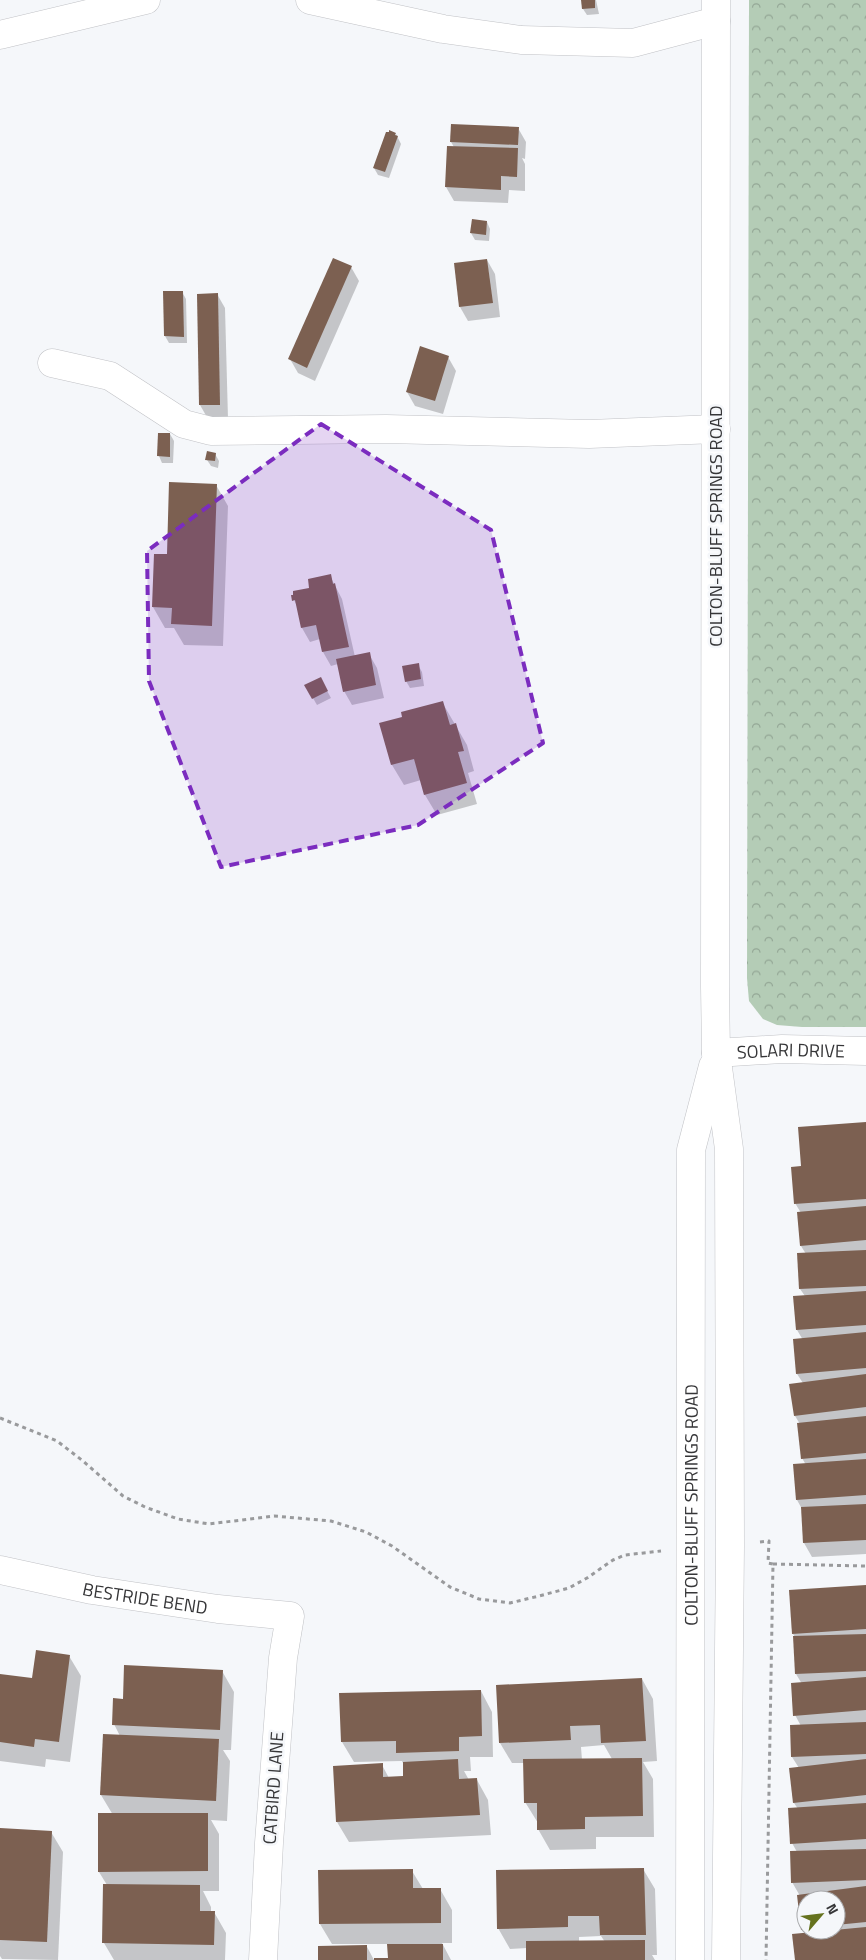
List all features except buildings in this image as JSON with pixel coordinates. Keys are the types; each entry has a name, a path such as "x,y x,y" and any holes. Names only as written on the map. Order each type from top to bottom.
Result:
{"street":[{"path":"0,35 146,0"},
{"path":"310,0 443,29 521,40 634,43 716,10"},
{"name":"COLTON-BLUFF SPRINGS ROAD","path":"716,10 716,1053 729,1149 730,1546 726,1960"},
{"path":"52,363 110,376 184,424 211,431 386,429 589,434 716,429"},
{"name":"SOLARI DRIVE","path":"716,1053 782,1049 866,1051"},
{"name":"COLTON-BLUFF SPRINGS ROAD","path":"690,1960 692,1150 716,1053"},
{"name":"BESTRIDE BEND","path":"0,1570 92,1590 218,1609 290,1616"},
{"name":"CATBIRD LANE","path":"263,1960 269,1843 283,1658 290,1616"}],"path":[{"path":"0,1418 57,1441 84,1460 123,1496 145,1507 178,1519 209,1524 274,1516 331,1521 366,1532 392,1546 450,1587 479,1599 510,1603 539,1596 568,1588 587,1578 613,1560 625,1555 667,1550"},
{"path":"768,1546 768,1563 866,1566"},
{"path":"766,1960 773,1564"}],"highlighted area":[{"path":"321,424 491,530 543,743 418,825 221,867 149,681 147,551"}],"green space":[{"path":"749,0 866,0 866,1027 777,1025 763,1019 749,1001 747,978"}]}
